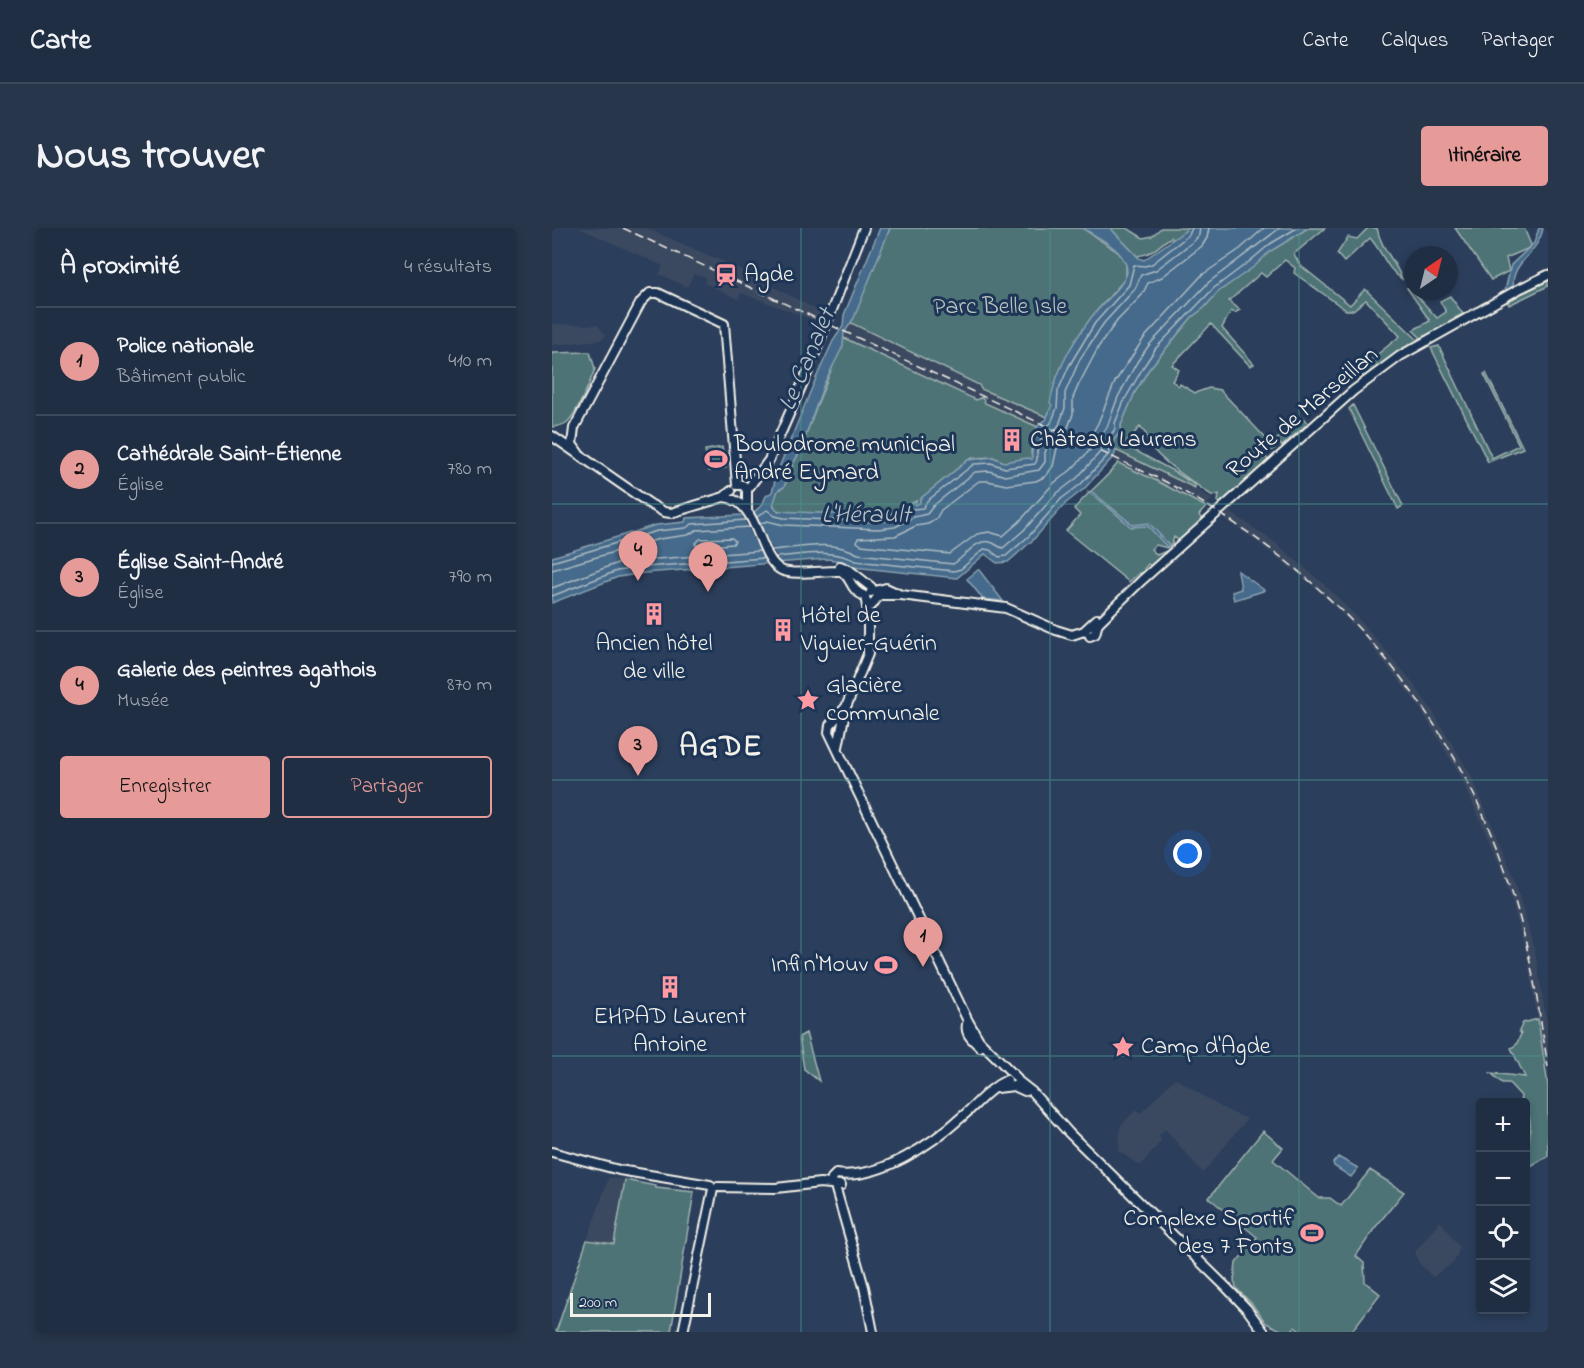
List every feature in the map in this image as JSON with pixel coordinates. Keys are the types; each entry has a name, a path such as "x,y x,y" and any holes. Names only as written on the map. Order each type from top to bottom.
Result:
{"main road":[{"path":"552,436 657,509 671,513 737,493 754,480 769,460 808,370 864,228"},
{"name":"Route de Marseillan","path":"966,603 1006,608 1071,637 1090,630 1141,581 1353,391 1400,356 1548,275"},
{"path":"579,454 572,444 574,428 645,296 658,293 724,324 737,493 772,561 781,570 794,572 841,566 860,578 870,592 872,605 868,642"},
{"path":"552,436 562,437 574,428"},
{"path":"817,570 842,571 848,576 853,590 870,592 886,588 901,595"},
{"path":"851,583 854,579 860,578"},
{"path":"870,592 888,584 902,591 949,596 966,603"},
{"path":"838,750 846,706 867,660 870,592"},
{"path":"872,605 879,595 901,595 966,603"},
{"path":"846,706 828,729 979,1040 1011,1081 1032,1092 1070,1133 1227,1288 1264,1332"},
{"path":"831,724 837,723 841,730"},
{"path":"831,734 836,736 841,730"},
{"path":"968,1021 966,1026 968,1035 1003,1068 1011,1081"},
{"path":"552,1152 619,1170 714,1187 776,1188 838,1182 890,1165 909,1156 963,1117 992,1088 1011,1081"},
{"path":"838,1182 839,1197 864,1287 873,1332"},
{"path":"683,1332 714,1187"}],"shaded area":[{"path":"579,228 646,228 738,268 823,313 819,322 741,293 738,299 704,283 706,277 694,274 687,287 659,274 663,266"},
{"path":"851,323 979,385 981,389 1044,415 1038,427 985,403 982,397 976,400 844,338 847,327"},
{"path":"552,324 598,325 606,336 601,340 552,345"},
{"path":"1115,450 1195,488 1212,499 1206,507 1111,460"},
{"path":"1226,509 1276,543 1327,587 1357,617 1410,679 1471,775 1514,877 1536,956 1548,1030 1548,1086 1528,960 1510,895 1503,872 1460,775 1418,705 1361,633 1309,582 1219,515"},
{"path":"1175,1078 1224,1109 1247,1119 1203,1173 1165,1129 1159,1135 1161,1141 1140,1166 1119,1151 1120,1126 1136,1110 1141,1113"},
{"path":"609,1177 625,1180 614,1245 587,1240"},
{"path":"1439,1222 1460,1248 1454,1262 1433,1277 1419,1263 1415,1252"}],"green space":[{"name":"Parc Belle Isle","path":"890,228 1082,228 1119,253 1126,264 1126,278 1094,314 1074,344 1057,377 1052,405 1047,417 981,389 979,385 851,323"},
{"path":"1110,228 1127,228 1143,238 1152,236 1161,228 1189,228 1173,240 1171,237 1152,251 1137,256"},
{"path":"1308,228 1325,228 1294,254 1300,265 1350,305 1365,289 1420,342 1364,377 1357,371 1400,336 1366,300 1353,310 1346,310 1294,273 1295,268 1285,260 1266,277 1261,273 1229,301 1240,310 1235,313 1231,311 1222,328 1254,364 1250,366 1211,324 1172,365 1179,370 1172,381 1179,386 1180,384 1195,393 1209,388 1220,390 1275,448 1264,455 1270,462 1232,496 1220,503 1218,502 1219,494 1213,496 1205,491 1153,450 1140,427 1127,441 1132,449 1175,472 1195,485 1195,488 1115,450 1113,441 1121,431 1121,425 1135,392 1149,369 1192,317 1204,308 1218,292 1269,252"},
{"path":"1368,228 1377,228 1402,279 1388,265 1370,238 1344,262 1337,254 1348,237 1357,239"},
{"path":"1455,228 1524,228 1531,245 1506,258 1509,271 1491,280"},
{"path":"1548,278 1548,286 1509,305 1506,298"},
{"path":"1415,300 1421,300 1437,318 1446,312 1440,301 1442,300 1453,300 1463,314 1455,318 1456,322 1422,339 1413,330 1430,321"},
{"name":"Parc Belle Isle","path":"844,338 976,400 982,397 985,403 1038,427 1031,451 1032,460 1004,462 993,457 973,458 920,499 920,503 914,506 916,501 891,514 878,516 776,510 773,503 778,490 784,487 801,449"},
{"path":"1439,346 1492,458 1519,445 1484,374 1486,373 1523,448 1488,462 1431,348"},
{"path":"590,352 595,369 582,398 566,423 552,427 552,353"},
{"path":"1353,405 1403,506 1398,509 1349,409"},
{"path":"1302,417 1308,423 1282,446 1276,440"},
{"name":"Boulodrome municipal André Eymard","path":"722,447 726,468 709,471 705,450"},
{"path":"1118,463 1206,507 1199,515 1204,522 1181,542 1174,537 1172,544 1167,548 1156,545 1151,549 1157,555 1166,551 1170,553 1154,568 1148,564 1144,569 1147,572 1144,576 1139,573 1129,582 1066,531 1080,515 1074,509"},
{"path":"1538,1019 1548,1086 1548,1156 1530,1167 1530,1098 1521,1098 1509,1083 1502,1083 1491,1073 1525,1077 1511,1048 1516,1045 1523,1023"},
{"path":"806,1033 819,1081 804,1069 799,1037"},
{"name":"Complexe Sportif des 7 Fonts","path":"1263,1131 1283,1148 1273,1160 1319,1198 1330,1198 1341,1206 1370,1170 1404,1192 1356,1256 1364,1263 1365,1282 1380,1294 1351,1332 1301,1332 1295,1327 1290,1332 1285,1332 1266,1323 1237,1289 1234,1281 1236,1263 1257,1237 1209,1198"},
{"path":"625,1180 656,1186 656,1188 694,1192 671,1332 556,1332 587,1240 614,1244"}],"water":[{"name":"L'Hérault","path":"880,228 890,228 854,318 844,333 843,346 824,384 801,449 784,487 778,490 773,505 778,511 878,516 891,514 916,501 915,505 920,503 920,499 968,460 993,457 1004,462 1032,459 1037,429 1046,420 1052,405 1050,403 1052,392 1065,359 1083,328 1122,283 1127,272 1126,264 1117,251 1082,228 1110,228 1139,258 1144,260 1189,228 1308,228 1269,252 1255,266 1218,292 1204,308 1192,317 1149,369 1135,392 1121,425 1121,431 1113,441 1116,451 1114,456 1084,489 1066,503 1033,540 1008,562 997,563 985,554 957,578 853,567 842,561 827,559 645,573 618,577 552,603 552,557 656,525 685,522 686,518 742,515 754,512 762,505 766,496 772,492 778,470 816,378 833,341 843,326 844,315"},
{"path":"1539,228 1543,228 1536,245 1515,272 1514,288 1505,291 1511,265 1534,243"},
{"path":"1091,491 1133,525 1149,523 1169,545 1167,547 1148,526 1131,527 1088,492"},
{"path":"978,570 1003,601 983,599 967,579"},
{"path":"1238,571 1264,590 1234,600 1232,592 1241,589"},
{"path":"1338,1157 1358,1168 1351,1177 1334,1166 1333,1163"}],"pier":[{"path":"752,510 779,561 784,566 767,567 741,513"}],"railway":[{"path":"623,228 1166,482 1227,518 1284,559 1335,605 1382,655 1424,709 1460,768 1490,831 1514,898 1525,940 1548,1067"}],"place":[{"name":"Agde","path":"726,275"},
{"name":"Château Laurens","path":"1012,440"},
{"name":"Boulodrome municipal André Eymard","path":"716,459"},
{"name":"Galerie des peintres agathois","path":"638,581"},
{"name":"Cathédrale Saint-Étienne","path":"708,592"},
{"name":"Ancien hôtel de ville","path":"654,614"},
{"name":"Hôtel de Viguier-Guérin","path":"783,630"},
{"name":"Glacière communale","path":"808,700"},
{"name":"Église Saint-André","path":"638,776"},
{"name":"Infin'Mouv","path":"886,965"},
{"name":"Police nationale","path":"923,967"},
{"name":"EHPAD Laurent Antoine","path":"670,987"},
{"name":"Camp d'Agde","path":"1123,1047"},
{"name":"Complexe Sportif des 7 Fonts","path":"1312,1233"}],"district":[{"name":"AGDE","path":"721,748"}],"water label":[{"name":"Le Canalet","path":"808,360"}]}
